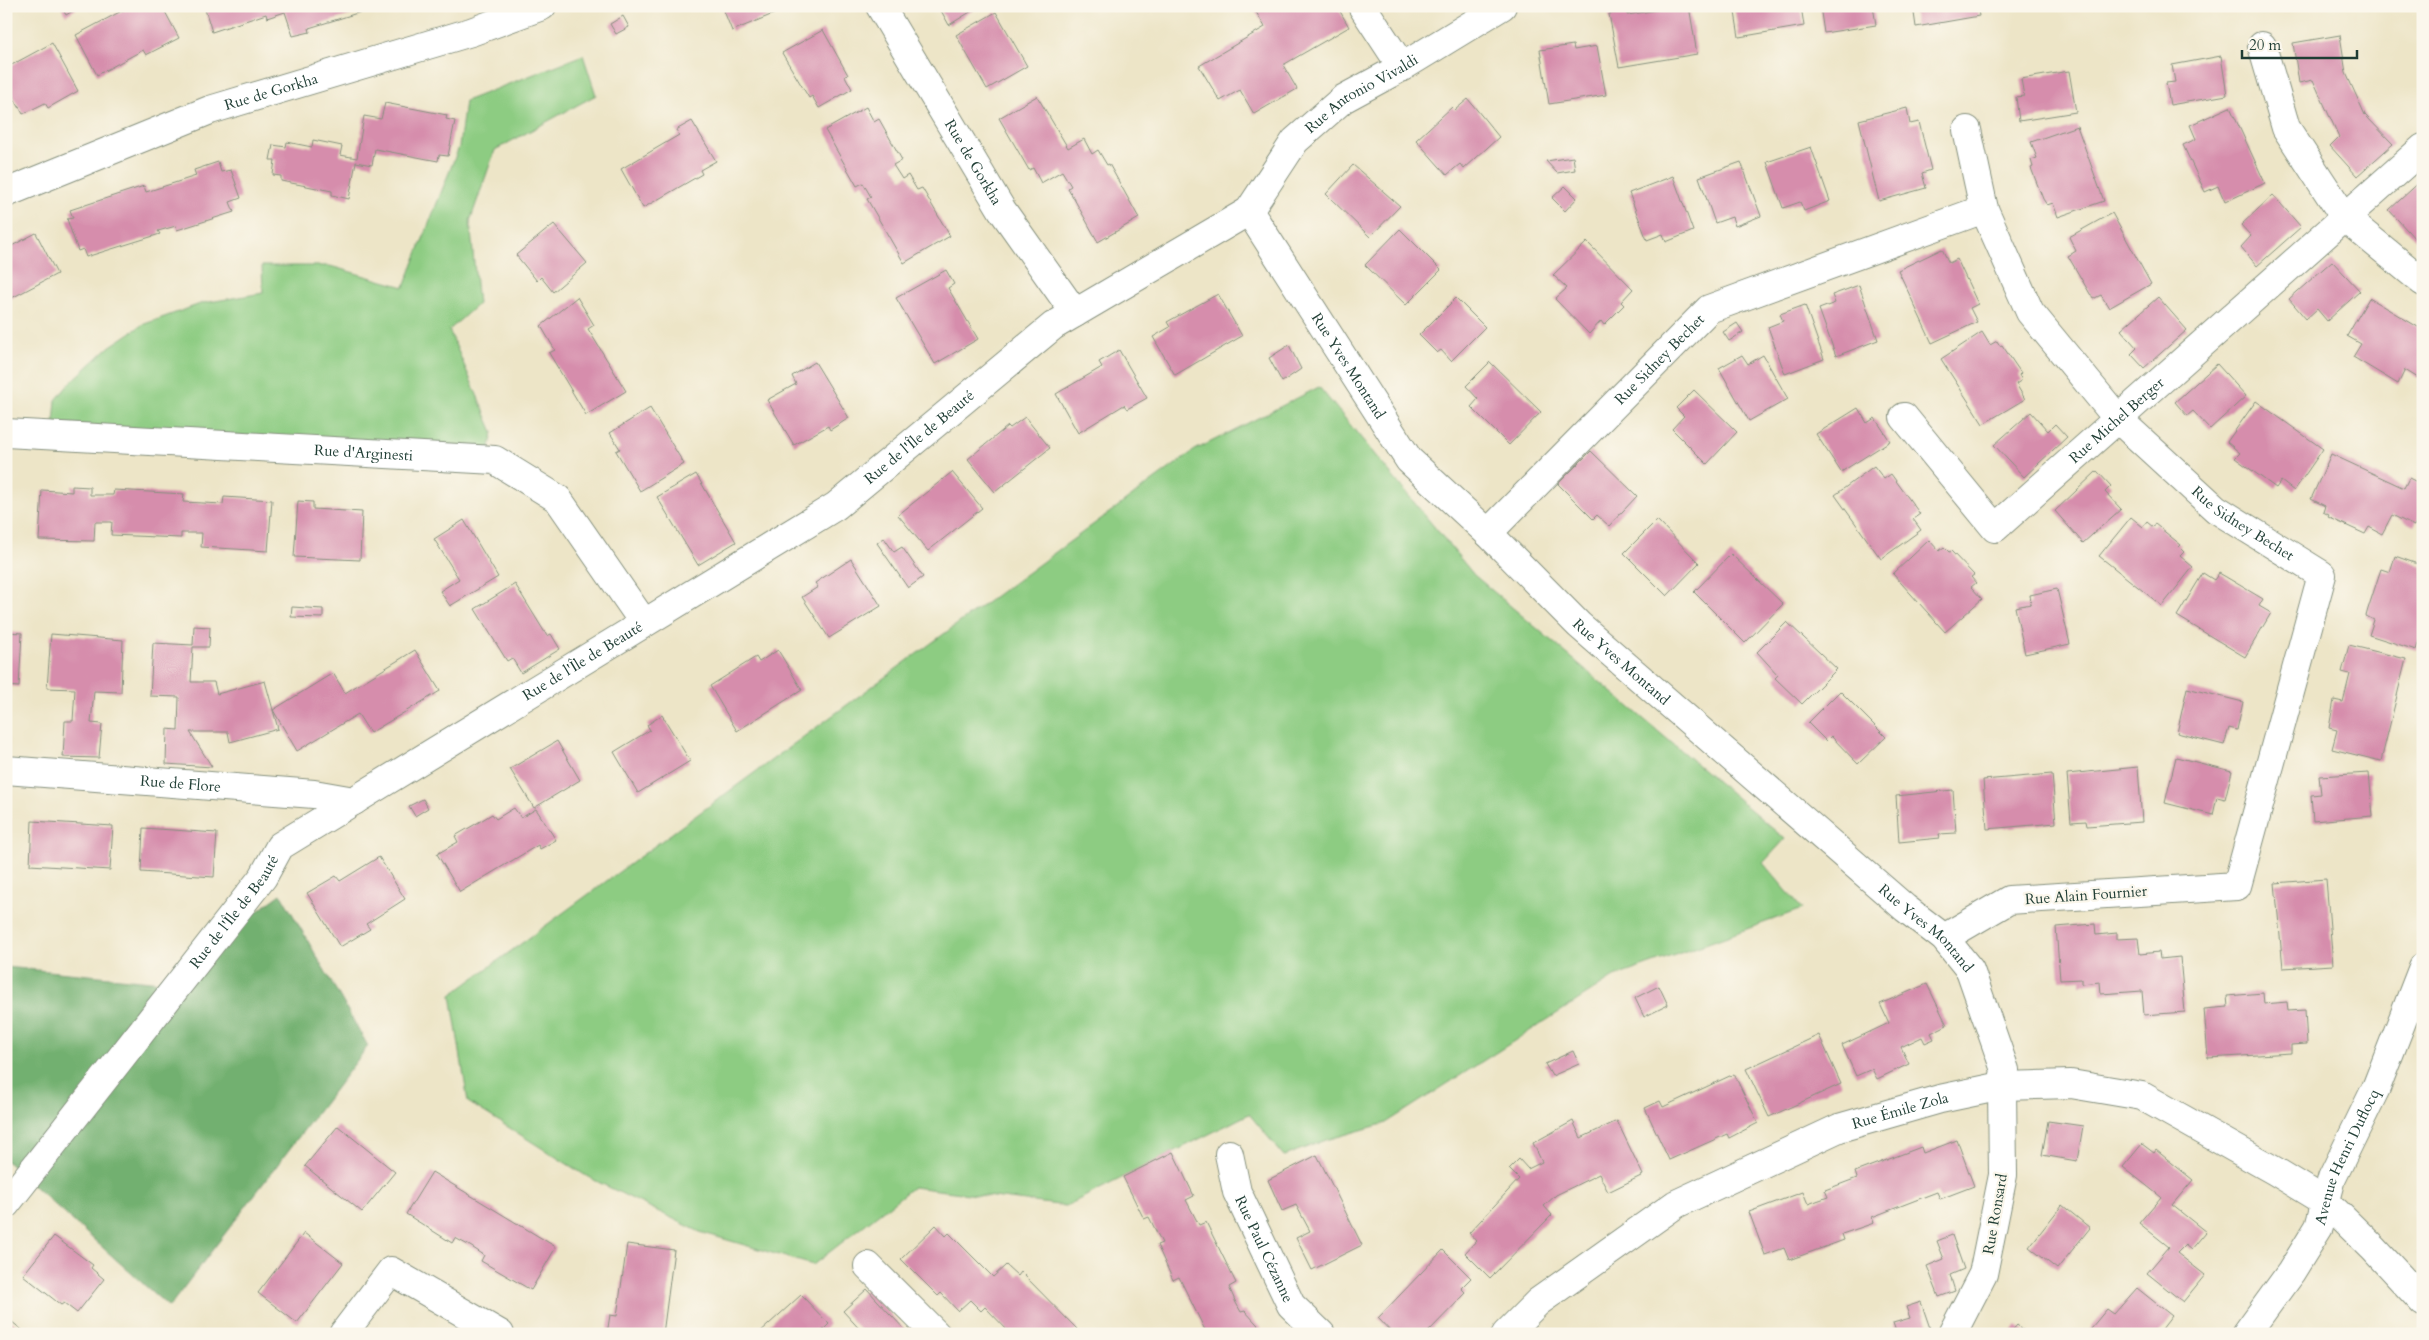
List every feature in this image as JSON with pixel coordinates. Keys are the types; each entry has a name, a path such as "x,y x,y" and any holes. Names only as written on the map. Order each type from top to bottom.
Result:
{"street":[{"name":"Rue de Gorkha","path":"6,193 210,110 470,32 542,6"},
{"name":"Rue de Gorkha","path":"880,6 1002,210 1075,313"},
{"path":"1362,6 1402,67"},
{"name":"Rue Antonio Vivaldi","path":"1249,211 1295,141 1343,99 1402,67 1502,6"},
{"path":"2262,46 2286,128 2345,218 2423,282"},
{"name":"Rue Sidney Bechet","path":"1967,130 1984,209 2030,312 2118,419 2216,509 2322,576 2237,886"},
{"name":"Rue Michel Berger","path":"1904,418 1995,528 2423,148"},
{"name":"Rue Sidney Bechet","path":"1488,533 1710,309 1984,209"},
{"name":"Rue de l'Île de Beauté","path":"6,1204 263,877 280,846 836,506 1053,326 1249,211"},
{"name":"Rue Yves Montand","path":"1249,211 1409,460 1488,533 1579,625 1905,908 1944,938 1970,970 2005,1070 2002,1086"},
{"name":"Rue d'Arginesti","path":"6,433 494,460 558,499 644,624"},
{"name":"Rue de Flore","path":"6,770 314,794 354,801"},
{"name":"Rue Alain Fournier","path":"1944,938 2009,900 2237,886"},
{"name":"Avenue Henri Duflocq","path":"2246,1334 2291,1272 2319,1227 2332,1178 2376,1088 2423,967"},
{"name":"Rue Émile Zola","path":"1506,1334 1538,1302 1676,1204 1839,1128 1940,1099 2002,1086 2071,1084 2142,1096 2276,1171 2326,1202 2374,1249 2423,1302"},
{"name":"Rue Ronsard","path":"1952,1334 1983,1274 1996,1211 2003,1175 2002,1086"},
{"name":"Rue Paul Cézanne","path":"1229,1154 1237,1192 1291,1306 1321,1334"},
{"path":"868,1266 936,1334"},
{"path":"343,1334 391,1271 500,1334"}],"green space":[{"path":"583,55 596,95 495,150 470,221 478,304 449,330 493,432 489,452 54,423 56,400 69,384 109,347 142,325 203,303 263,293 262,266 330,266 404,287 459,147 465,101"},
{"path":"1319,387 1474,575 1785,839 1763,863 1802,909 1614,977 1386,1123 1326,1140 1284,1156 1249,1114 1066,1206 913,1187 813,1265 700,1232 588,1177 468,1102 451,995 1195,450"},
{"path":"281,894 368,1046 169,1307 6,1161 6,967 161,982"}],"building":[{"path":"61,6 75,6 76,9 66,15"},
{"path":"131,6 162,6 179,38 146,55 143,50 97,75 76,35"},
{"path":"204,6 363,6 364,11 309,28 310,32 293,36 285,12 267,18 266,14 212,32"},
{"path":"722,6 776,6 778,12 732,31"},
{"path":"932,6 980,6 949,25 939,7 935,10"},
{"path":"1337,6 1349,27 1283,65 1297,89 1254,114 1240,90 1220,101 1199,66 1265,27 1253,7"},
{"path":"1689,6 1697,54 1619,67 1609,14 1627,11 1627,15"},
{"path":"1734,6 1801,6 1804,26 1739,37"},
{"path":"1820,6 1873,6 1876,25 1824,33"},
{"path":"1913,6 1977,6 1979,16 1916,27"},
{"path":"996,12 1027,66 987,89 956,35"},
{"path":"623,16 629,27 616,34 610,24"},
{"path":"823,30 848,75 845,76 852,89 819,108 812,96 809,98 782,53"},
{"path":"2340,35 2346,73 2365,115 2393,144 2357,176 2330,146 2339,137 2313,80 2299,83 2293,43"},
{"path":"52,43 78,91 48,108 45,103 23,114 6,84 6,68"},
{"path":"1573,45 1574,50 1597,46 1606,95 1549,104 1540,50"},
{"path":"2221,56 2227,95 2170,105 2166,83 2175,82 2172,65"},
{"path":"2069,71 2076,112 2019,121 2016,97 2024,96 2021,79"},
{"path":"1037,96 1068,148 1084,139 1092,154 1098,150 1107,165 1109,164 1139,218 1098,242 1068,188 1071,186 1062,171 1041,183 1033,168 1029,170 999,118"},
{"path":"1468,99 1499,137 1464,169 1460,164 1447,175 1416,140 1452,107 1455,110"},
{"path":"385,103 447,115 446,119 455,121 448,156 439,155 438,161 375,149 372,165 356,162 349,199 332,195 332,191 281,181 281,176 273,175 275,160 270,160 273,145 286,147 287,142 312,147 313,140 342,146 340,155 357,158 364,116 381,119"},
{"path":"866,107 874,122 879,119 902,160 893,165 902,179 908,175 917,190 922,188 950,236 904,263 867,199 871,197 863,183 857,186 825,130"},
{"path":"2230,107 2265,183 2225,202 2218,186 2205,192 2183,145 2196,139 2190,125"},
{"path":"1907,108 1910,124 1919,122 1931,170 1922,173 1926,188 1879,201 1859,120"},
{"path":"692,121 716,161 700,170 702,174 643,208 621,169 679,135 676,130"},
{"path":"2077,126 2104,201 2058,217 2053,203 2047,205 2043,199 2031,168 2033,167 2031,160 2037,158 2031,142"},
{"path":"1811,147 1830,201 1804,211 1800,202 1783,208 1767,162"},
{"path":"1573,157 1575,170 1557,173 1546,161"},
{"path":"218,162 221,172 231,170 241,198 230,202 234,212 177,230 176,226 158,231 160,234 86,257 83,249 78,251 67,219 73,218 70,210 144,186 146,192 196,176 194,170"},
{"path":"1741,162 1761,216 1735,226 1732,217 1715,223 1699,177"},
{"path":"1353,165 1400,206 1370,237 1326,194"},
{"path":"1673,176 1693,231 1666,242 1663,234 1647,240 1629,193"},
{"path":"2423,179 2423,234 2416,240 2389,210"},
{"path":"1565,186 1577,198 1565,211 1552,198"},
{"path":"2273,195 2301,227 2257,266 2241,247 2251,236 2241,225"},
{"path":"2112,213 2151,284 2109,308 2101,295 2093,299 2068,256 2076,251 2069,237"},
{"path":"554,224 587,263 553,292 541,277 537,281 516,255"},
{"path":"1400,229 1441,270 1406,305 1365,265"},
{"path":"36,233 57,274 6,301 6,249"},
{"path":"1587,242 1633,289 1621,302 1624,305 1604,325 1601,321 1589,334 1555,299 1567,288 1553,275"},
{"path":"1942,249 1949,263 1957,259 1978,304 1970,308 1977,322 1932,343 1898,270"},
{"path":"2332,261 2360,291 2327,321 2317,309 2306,319 2289,299"},
{"path":"946,270 954,284 948,288 978,339 935,364 896,298"},
{"path":"1859,285 1878,340 1836,356 1819,309 1835,303 1832,295"},
{"path":"1218,294 1242,336 1175,375 1153,337 1170,327 1167,322"},
{"path":"577,297 594,325 588,329 626,391 586,415 549,353 555,350 541,326"},
{"path":"2158,297 2187,330 2144,368 2131,354 2137,348 2121,330"},
{"path":"1456,298 1485,327 1451,361 1441,350 1437,353 1419,335"},
{"path":"2369,298 2423,330 2423,370 2418,378 2405,370 2398,384 2353,357 2361,344 2347,336"},
{"path":"1805,305 1824,359 1785,374 1768,327 1783,321 1780,314"},
{"path":"1737,323 1743,332 1729,341 1723,332"},
{"path":"1982,332 1990,345 1997,341 2000,346 2002,345 2021,373 2019,375 2022,380 2016,384 2025,399 1983,424 1941,359"},
{"path":"1289,345 1301,369 1282,382 1269,358"},
{"path":"1119,350 1147,398 1127,409 1124,405 1078,433 1056,394 1102,367 1099,362"},
{"path":"1742,355 1748,364 1763,355 1788,399 1749,421 1719,368"},
{"path":"815,362 849,418 830,430 828,426 794,445 767,400 796,384 792,376"},
{"path":"1490,362 1541,412 1509,445 1471,407 1478,399 1466,386"},
{"path":"2217,364 2246,396 2210,429 2193,411 2187,416 2175,402"},
{"path":"1694,390 1737,432 1707,464 1672,429 1684,416 1676,408"},
{"path":"2256,401 2323,449 2294,491 2281,481 2276,488 2235,458 2240,453 2227,442"},
{"path":"650,408 684,464 640,491 616,451 620,449 610,433"},
{"path":"1858,408 1867,423 1875,418 1890,441 1841,472 1816,434"},
{"path":"2031,412 2048,431 2055,424 2067,437 2024,477 1994,445"},
{"path":"1025,417 1050,448 995,492 968,459 1008,426 1010,428"},
{"path":"1591,451 1637,496 1609,526 1597,515 1593,519 1558,484"},
{"path":"2331,454 2404,488 2409,478 2423,485 2423,508 2414,526 2392,515 2382,534 2369,527 2365,534 2328,517 2329,515 2323,512 2325,506 2311,499"},
{"path":"1874,466 1884,479 1891,474 1920,514 1913,519 1921,530 1881,559 1835,495"},
{"path":"2097,471 2111,486 2105,492 2121,509 2083,543 2055,511"},
{"path":"952,472 982,508 928,551 898,515"},
{"path":"696,474 736,542 698,565 657,497"},
{"path":"72,486 90,487 90,495 113,495 114,490 184,494 183,502 223,504 224,497 272,500 268,551 201,547 202,533 181,533 181,538 111,535 112,522 95,522 94,541 39,540 42,490 72,492"},
{"path":"298,501 313,502 313,509 362,512 360,560 294,557"},
{"path":"2131,517 2143,527 2147,522 2153,527 2155,524 2181,545 2179,547 2184,552 2180,556 2193,567 2162,606 2099,556"},
{"path":"464,520 498,577 450,606 440,591 459,579 434,539"},
{"path":"1657,520 1699,563 1667,596 1624,553"},
{"path":"884,538 894,552 902,547 923,577 908,588 877,543"},
{"path":"1929,540 1939,551 1944,547 1949,552 1951,551 1974,575 1971,577 1976,583 1971,587 1982,599 1945,632 1893,574"},
{"path":"1731,554 1783,604 1745,643 1694,592"},
{"path":"2395,556 2423,566 2423,628 2416,650 2369,635 2374,620 2366,616 2381,569 2390,572"},
{"path":"851,559 881,606 829,638 802,597 818,587 815,583"},
{"path":"2203,573 2214,580 2219,573 2226,577 2263,599 2259,606 2271,613 2245,657 2177,616"},
{"path":"515,584 547,636 551,634 560,649 521,673 512,658 507,661 475,609"},
{"path":"2057,589 2070,644 2025,654 2015,607 2031,604 2030,595"},
{"path":"292,607 323,609 323,618 291,617"},
{"path":"1787,622 1837,669 1802,704 1775,678 1778,675 1757,652"},
{"path":"194,626 210,627 209,647 193,647 191,682 214,682 217,694 265,681 278,729 230,742 228,732 190,732 212,767 166,764 167,729 178,730 179,697 150,696 153,643 193,645"},
{"path":"6,632 22,633 19,687 6,686"},
{"path":"51,634 123,640 121,692 94,691 91,723 102,724 99,758 63,757 65,721 73,721 75,689 47,688"},
{"path":"2349,645 2406,659 2381,761 2332,749 2337,730 2329,728 2334,700 2343,702 2350,674 2342,672"},
{"path":"415,650 440,691 370,733 358,714 297,751 273,710 333,673 345,693"},
{"path":"778,650 802,690 737,731 710,686 756,657 759,662"},
{"path":"2187,688 2243,702 2237,730 2229,728 2224,745 2177,733"},
{"path":"1840,691 1886,737 1858,764 1831,736 1826,741 1808,723"},
{"path":"662,715 690,761 638,793 614,752 650,730 647,725"},
{"path":"557,741 580,780 534,808 510,769"},
{"path":"2176,757 2232,771 2225,799 2217,797 2213,815 2165,803"},
{"path":"2138,767 2142,822 2087,826 2086,821 2071,822 2067,774"},
{"path":"2369,773 2373,816 2313,821 2311,795 2321,794 2319,776"},
{"path":"2052,774 2056,823 1987,829 1983,780"},
{"path":"1953,790 1956,833 1939,834 1940,838 1899,842 1896,796"},
{"path":"423,799 428,808 415,816 409,806"},
{"path":"514,808 521,818 536,809 556,840 540,849 538,845 460,892 437,854 458,842 455,836 492,814 496,819"},
{"path":"6,819 11,819 9,863 6,863"},
{"path":"32,821 113,826 110,870 30,865"},
{"path":"143,828 217,833 214,877 141,872"},
{"path":"379,857 405,899 366,924 370,929 340,947 307,893 336,876 340,881"},
{"path":"2326,879 2333,965 2283,968 2275,883"},
{"path":"2095,924 2096,935 2117,933 2117,939 2138,938 2140,954 2159,952 2160,959 2180,957 2185,1012 2144,1015 2142,991 2101,994 2100,982 2081,984 2081,979 2060,980 2056,927"},
{"path":"1927,984 1947,1025 1931,1033 1934,1039 1925,1043 1922,1037 1901,1047 1909,1064 1877,1079 1872,1069 1856,1076 1842,1045 1889,1023 1880,1004"},
{"path":"1659,986 1668,1005 1644,1017 1635,998"},
{"path":"2263,993 2264,1004 2287,1002 2288,1011 2305,1010 2307,1044 2291,1045 2291,1053 2208,1058 2204,1009 2228,1007 2227,996"},
{"path":"1819,1035 1841,1084 1769,1117 1746,1069"},
{"path":"1573,1051 1579,1064 1552,1076 1545,1064"},
{"path":"1734,1074 1758,1123 1729,1138 1727,1134 1669,1160 1645,1108 1660,1101 1663,1107"},
{"path":"1573,1121 1581,1138 1617,1121 1643,1175 1608,1192 1599,1174 1556,1195 1544,1206 1552,1215 1490,1278 1465,1253 1476,1241 1469,1233 1519,1179 1509,1169 1519,1159 1528,1169 1542,1162 1533,1143"},
{"path":"2048,1121 2083,1126 2077,1161 2042,1155"},
{"path":"338,1126 395,1172 362,1212 305,1166"},
{"path":"1957,1140 1974,1186 1940,1199 1937,1192 1872,1217 1874,1223 1842,1234 1844,1240 1789,1260 1784,1248 1765,1255 1749,1212 1803,1192 1808,1204 1828,1197 1825,1190 1857,1178 1855,1172 1921,1147 1923,1153"},
{"path":"2142,1144 2154,1153 2156,1150 2193,1180 2172,1205 2206,1232 2191,1250 2185,1245 2177,1253 2205,1275 2183,1302 2147,1273 2169,1247 2139,1223 2161,1197 2123,1167"},
{"path":"1173,1152 1194,1196 1186,1200 1199,1225 1206,1222 1236,1283 1229,1287 1236,1303 1241,1312 1245,1311 1266,1334 1207,1334 1179,1277 1173,1280 1157,1245 1162,1243 1149,1217 1144,1219 1123,1177"},
{"path":"1317,1155 1362,1245 1312,1270 1296,1238 1310,1231 1296,1205 1282,1211 1268,1180"},
{"path":"432,1172 556,1247 531,1290 481,1261 484,1255 470,1246 455,1238 452,1243 406,1214"},
{"path":"2062,1205 2090,1228 2057,1269 2029,1247"},
{"path":"936,1225 946,1236 949,1233 993,1277 1006,1265 1018,1276 1021,1272 1077,1329 1073,1334 1011,1334 985,1307 981,1311 970,1300 958,1311 941,1293 938,1296 901,1259"},
{"path":"304,1233 343,1263 297,1323 258,1293"},
{"path":"1952,1235 1964,1269 1950,1275 1955,1291 1939,1297 1927,1266 1944,1259 1937,1241"},
{"path":"54,1236 93,1265 91,1268 104,1279 77,1313 64,1303 61,1305 23,1275"},
{"path":"627,1244 674,1250 663,1334 607,1334 610,1315 617,1316"},
{"path":"1443,1250 1471,1278 1461,1288 1466,1293 1426,1334 1393,1334 1378,1318"},
{"path":"2137,1288 2172,1316 2158,1334 2086,1334 2107,1309 2114,1314"},
{"path":"867,1289 909,1334 864,1334 843,1311"},
{"path":"801,1295 829,1324 819,1334 758,1334"},
{"path":"1921,1302 1932,1334 1897,1334 1893,1323 1910,1318 1906,1307"},
{"path":"6,1317 27,1334 6,1334"},
{"path":"2017,1325 2028,1334 2009,1334"}]}
